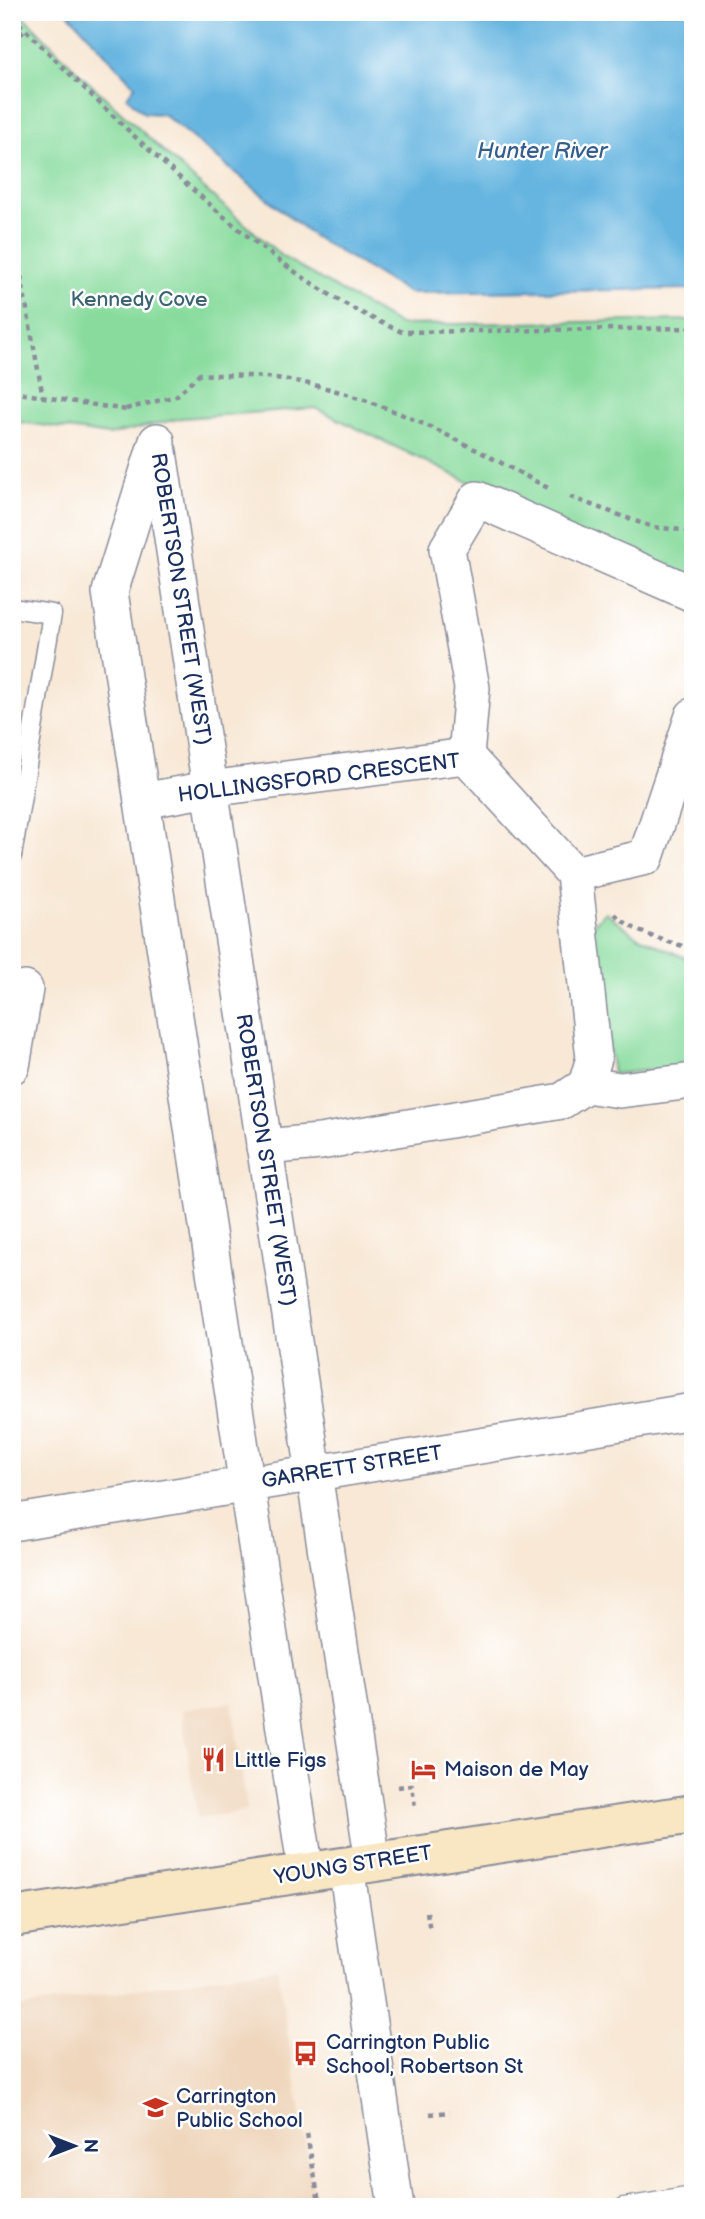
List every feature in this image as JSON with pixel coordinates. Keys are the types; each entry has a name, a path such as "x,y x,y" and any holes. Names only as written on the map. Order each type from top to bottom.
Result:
{"main road":[{"name":"YOUNG STREET","path":"12,1917 693,1814"}],"street":[{"name":"ROBERTSON STREET (WEST)","path":"157,441 313,1473 396,2207"},
{"name":"ROBERTSON STREET (WEST)","path":"157,441 110,592 306,1872"},
{"path":"466,756 472,688 447,549 477,499 693,594"},
{"path":"264,1147 320,1142 562,1101 586,1085 594,1058 574,874 646,857 693,716"},
{"name":"HOLLINGSFORD CRESCENT","path":"142,801 209,789 466,756 574,874"},
{"path":"12,1066 25,989"},
{"path":"586,1085 620,1090 693,1081"},
{"name":"GARRETT STREET","path":"12,1524 693,1411"}],"lane":[{"path":"12,608 52,614 12,856"},
{"path":"624,2207 693,2196"}],"path":[{"path":"12,16 122,126 222,217 279,261 373,320 402,332 693,328"},
{"path":"12,41 26,30"},
{"path":"12,227 43,397"},
{"path":"12,391 126,409 176,396 200,374 276,378 350,395 447,434 558,493"},
{"path":"126,409 157,441"},
{"path":"574,874 619,919 654,938 693,949"},
{"path":"390,1788 412,1785 415,1807"},
{"path":"427,1912 430,1931"},
{"path":"430,2114 450,2112"},
{"path":"307,2134 320,2207"}],"shaded area":[{"name":"Little Figs","path":"232,1702 247,1811 197,1818 182,1710"},
{"name":"Carrington Public School","path":"277,1967 316,2207 12,2207 12,2009"}],"green space":[{"name":"Kennedy Cove","path":"12,12 18,12 26,19 82,76 203,188 283,257 400,325 693,320 693,590 315,408 182,418 109,435 12,421"},
{"path":"605,912 637,936 686,958 693,964 693,1066 613,1074 591,927"}],"water":[{"name":"Hunter River","path":"67,12 693,12 693,289 409,293 313,236 163,114 144,113 127,97 135,86"}],"place":[{"name":"Little Figs","path":"214,1760"},
{"name":"Maison de May","path":"424,1769"},
{"name":"Carrington Public School, Robertson St","path":"306,2054"},
{"name":"Carrington Public School","path":"156,2108"}]}
